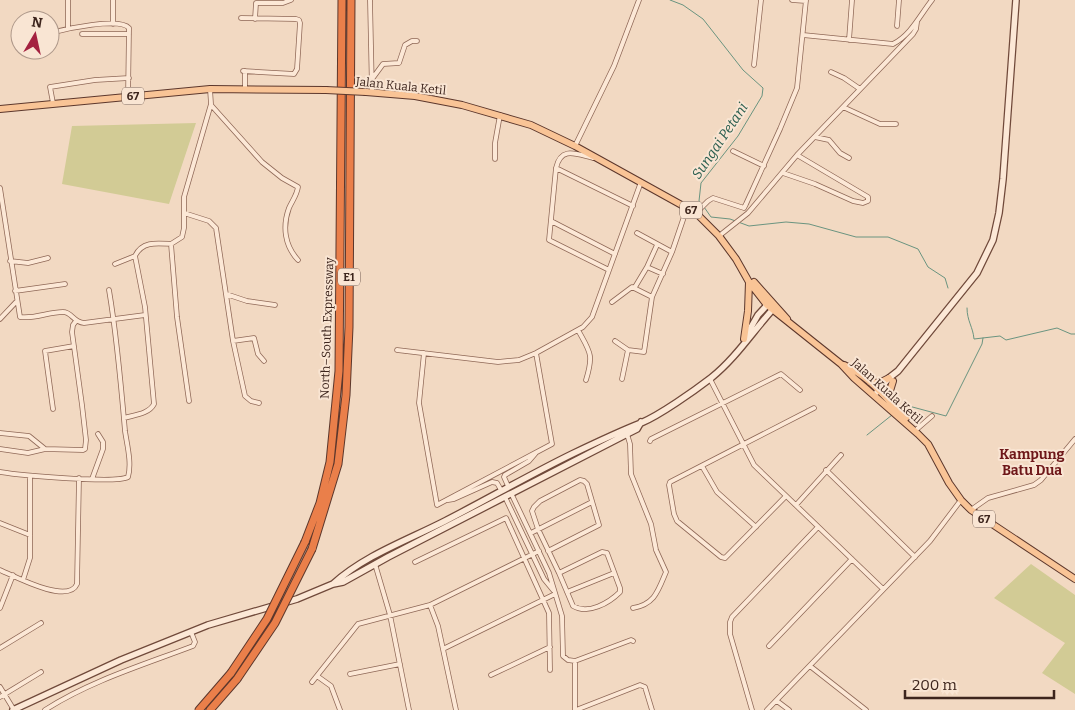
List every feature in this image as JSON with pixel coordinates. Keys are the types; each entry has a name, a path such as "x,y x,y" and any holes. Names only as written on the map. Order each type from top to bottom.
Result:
{"highway":[{"name":"North–South Expressway","path":"199,710 231,673 267,619 305,542 320,503 330,462 339,372 342,0"},
{"name":"North–South Expressway","path":"210,710 237,680 275,623 312,549 338,464 346,395 349,326 351,0"}],"main road":[{"path":"876,397 977,273 993,240 1003,180 1016,0"},
{"name":"Jalan Kuala Ketil","path":"0,109 128,96 245,89 369,92 415,96 462,105 500,115 540,129 575,146 687,208 698,211 771,306"},
{"name":"Jalan Kuala Ketil","path":"746,274 749,282 771,306 841,364 876,397 893,407"},
{"path":"744,339 748,311 749,282"},
{"path":"739,349 750,326 771,306"},
{"path":"332,584 342,575 372,557 508,486 641,422 710,379 727,365 771,306"},
{"name":"Jalan Kuala Ketil","path":"841,364 859,373 881,391 901,416 918,431 928,444 949,483 961,500 972,510 1075,579"},
{"path":"869,381 879,383 891,380"},
{"path":"891,380 889,394 893,407"},
{"path":"13,710 27,707 121,660 191,632 227,619 297,599 332,584 343,582 505,496 637,429 641,422"},
{"path":"508,486 512,493"},
{"path":"501,490 505,496"}],"street":[{"path":"68,0 68,28"},
{"path":"112,24 113,0"},
{"path":"255,19 254,2 283,3 291,0"},
{"path":"369,92 372,79 370,0"},
{"path":"575,146 614,66 639,0"},
{"path":"754,66 761,0"},
{"path":"744,208 795,94 804,35 806,1 792,0"},
{"path":"848,40 852,0"},
{"path":"898,0 898,26"},
{"path":"804,35 893,44 904,36 917,22 932,0"},
{"path":"241,18 299,20 297,69 292,75 244,71 245,89"},
{"path":"719,236 747,214 797,155 913,34 917,22"},
{"path":"60,30 112,24 124,24 127,26 129,34 128,96"},
{"path":"82,34 129,34"},
{"path":"372,79 384,64 399,63 405,45 412,41 417,41"},
{"path":"831,72 860,89"},
{"path":"53,103 50,87 95,80 129,78"},
{"path":"114,264 135,256 140,248 146,245 157,243 171,244 182,237 184,228 184,197 211,104 210,90"},
{"path":"211,104 262,162 282,178 298,187 289,208 286,230 286,242 290,251 298,260"},
{"path":"843,107 880,124 896,124"},
{"path":"495,159 495,143 500,115"},
{"path":"815,137 829,140 837,151 849,158"},
{"path":"734,151 764,166"},
{"path":"598,159 567,153 559,158 556,168 549,240 609,270"},
{"path":"783,172 853,201 863,203 868,201 868,197 797,155"},
{"path":"556,168 633,206"},
{"path":"397,350 498,362 519,360 536,353 583,327 592,317 641,182"},
{"path":"0,188 16,302 20,317 32,318 64,312 76,321 84,323 146,315"},
{"path":"698,211 708,201 716,198 744,208 747,214"},
{"path":"615,342 628,350 644,352 652,297 672,252 687,208"},
{"path":"184,213 215,226 233,341 245,396 251,401 260,402"},
{"path":"551,221 615,254"},
{"path":"637,233 672,252"},
{"path":"171,244 177,317 189,401"},
{"path":"612,302 634,287 647,267 656,244"},
{"path":"124,418 145,412 153,407 154,404 146,315 135,256"},
{"path":"10,261 28,262 48,258"},
{"path":"647,267 663,274"},
{"path":"15,291 65,284"},
{"path":"634,287 652,297"},
{"path":"0,472 30,476 79,478 126,479 128,477 129,463 114,319 109,290"},
{"path":"226,294 247,301 275,305"},
{"path":"0,319 16,302"},
{"path":"0,449 28,453 45,449 83,450 86,446 72,328 76,321"},
{"path":"578,330 591,356 586,380"},
{"path":"233,341 254,338 258,354 264,361"},
{"path":"53,409 45,351 74,346"},
{"path":"622,379 628,350"},
{"path":"424,353 420,406 437,505 552,444 536,353"},
{"path":"650,441 782,373 800,390"},
{"path":"710,379 754,465 884,589"},
{"path":"786,496 725,558 677,521 668,485 670,482 814,408"},
{"path":"918,431 932,416"},
{"path":"0,433 28,436 45,449"},
{"path":"92,478 104,445 98,434"},
{"path":"627,434 630,444 631,474 651,524 656,550 666,572 653,599 642,606 633,608"},
{"path":"972,510 988,498 1034,485 1041,480 1075,439"},
{"path":"508,486 504,480 505,475 530,461 536,453"},
{"path":"796,505 841,455"},
{"path":"702,466 717,492 756,527"},
{"path":"826,470 915,557"},
{"path":"23,580 29,564 30,476"},
{"path":"0,570 53,591 76,588 79,478"},
{"path":"548,551 599,524 587,484 584,481 580,480 540,501 532,511 538,529 548,551 559,573 573,606 586,609 594,608 620,592 608,555 604,552 559,573"},
{"path":"447,500 454,499 492,482 497,483 501,490"},
{"path":"512,493 549,573 562,616 564,656 568,660 575,661 630,640 633,641"},
{"path":"505,496 544,579 554,592"},
{"path":"767,710 930,541 961,500"},
{"path":"531,533 592,502"},
{"path":"415,562 506,518 549,613 550,670"},
{"path":"0,522 30,535"},
{"path":"752,710 730,634 730,622 732,617 818,527"},
{"path":"312,682 354,627 362,622 430,605 539,551"},
{"path":"769,646 852,560"},
{"path":"375,564 390,615 409,709 403,710"},
{"path":"567,592 614,573"},
{"path":"0,608 13,576"},
{"path":"443,648 554,592"},
{"path":"430,605 438,626 456,710"},
{"path":"0,648 41,623"},
{"path":"44,710 57,702 118,675 193,646 196,642 191,632"},
{"path":"491,675 550,647"},
{"path":"575,661 575,710 640,685 644,687 652,710"},
{"path":"350,674 400,664"},
{"path":"810,666 866,710"},
{"path":"0,697 41,672"},
{"path":"317,676 331,686 340,710"},
{"path":"0,687 13,710"},
{"path":"777,701 789,710"}],"shaded area":[{"path":"196,123 169,204 62,184 72,126"},
{"path":"1031,564 1075,595 1075,694 1042,673 1065,643 994,598"}],"waterway":[{"name":"Sungai Petani","path":"670,0 683,5 703,19 743,70 763,88 762,96 738,136 701,183 699,201 701,204"},
{"name":"Sungai Petani","path":"704,207 711,217 730,219 749,226 786,222 809,224 856,237 888,237 918,249 928,267 945,278 948,288"},
{"name":"Sungai Petani","path":"967,308 974,339 1000,336 1006,340 1057,328 1075,334"},
{"path":"900,408 905,405 946,416 982,344 983,338"},
{"path":"867,435 892,415"}],"district":[{"name":"Kampung Batu Dua","path":"1032,462"}]}
